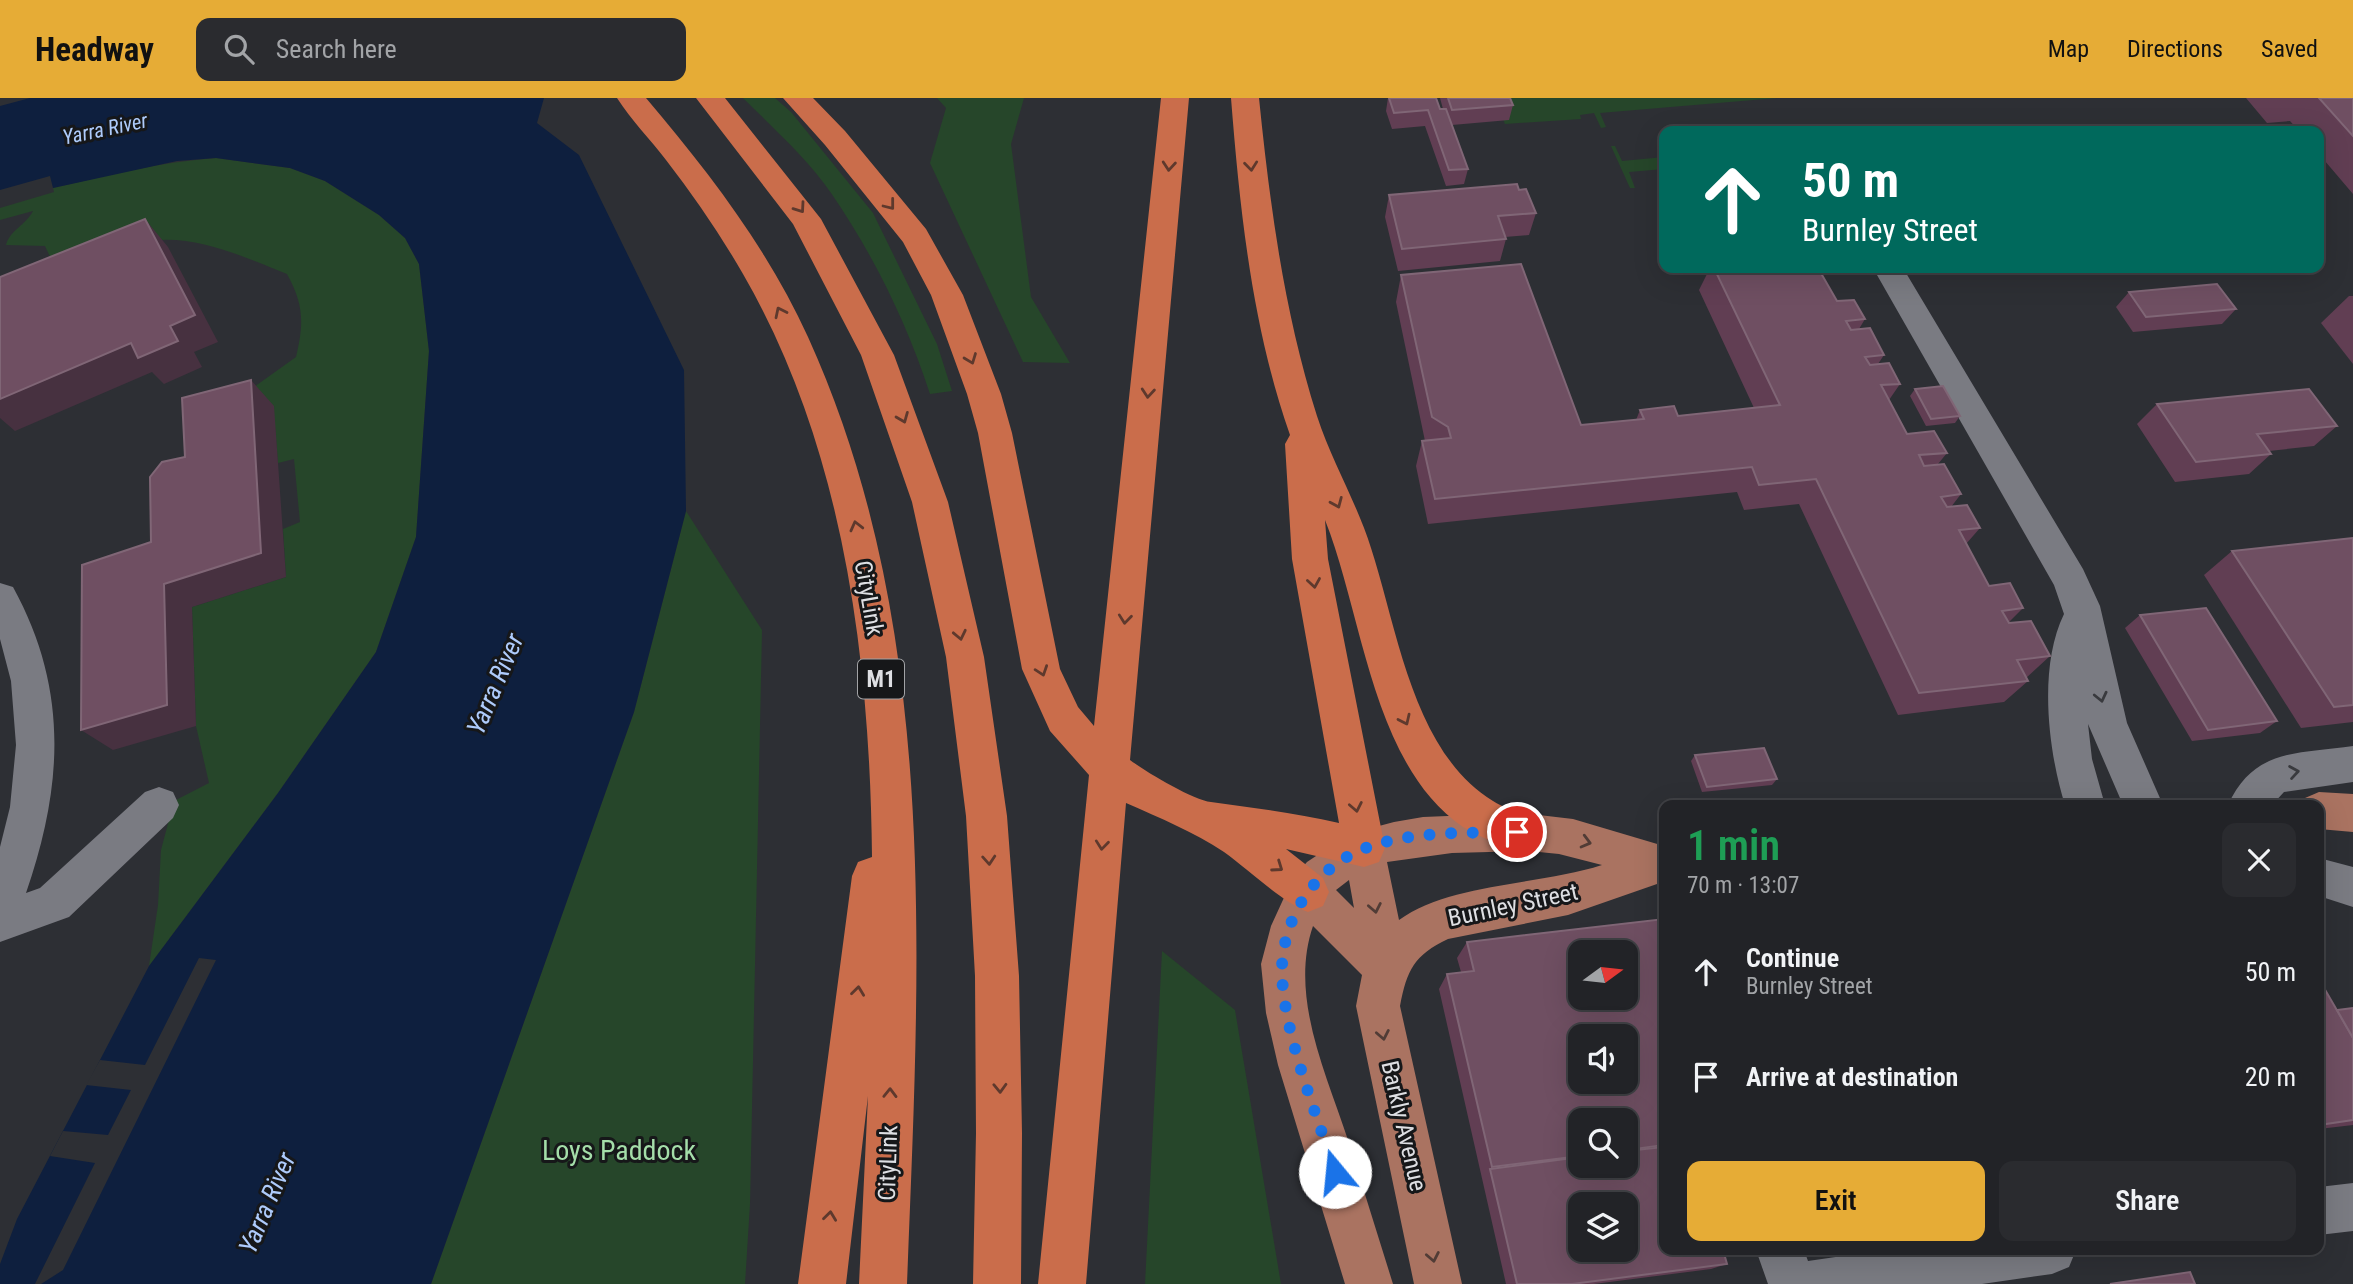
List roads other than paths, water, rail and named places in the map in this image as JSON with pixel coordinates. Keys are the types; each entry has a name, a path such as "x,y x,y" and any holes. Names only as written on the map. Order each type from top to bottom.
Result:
{"highway":[{"name":"CityLink","path":"631,98 683,159 742,244 794,339 831,437 858,536 878,651 889,748 894,885 883,1284"},
{"path":"710,98 769,163 813,228 849,294 878,354 909,432 932,510 968,673 983,781 996,949 998,1018 1001,1128 997,1284"},
{"path":"797,98 851,157 915,236 947,295 984,394 995,433 1041,669 1064,719 1088,749 1137,789 1190,813 1289,875 1308,892"},
{"path":"1062,1284 1066,1218 1116,701 1138,508 1175,98"},
{"path":"1245,98 1270,302 1300,418 1342,515 1390,680 1408,727 1436,772 1461,800 1484,817 1517,832"},
{"path":"1190,813 1287,830 1364,848 1310,559 1300,418"},
{"path":"822,1284 889,748"}],"main road":[{"path":"2324,811 2353,813"},
{"name":"Burnley Street","path":"1364,848 1409,838 1543,832 1659,864"},
{"path":"1364,848 1331,866 1308,892 1296,914 1284,950 1284,992 1304,1073 1369,1284"},
{"name":"Barkly Avenue","path":"1364,848 1387,969 1379,996 1382,1033 1438,1284"},
{"name":"Burnley Street","path":"1387,969 1400,946 1414,933 1435,923 1483,909 1575,893 1659,866"},
{"path":"1308,892 1387,969"}],"street":[{"path":"1891,273 2070,580 2081,606 2107,723 2141,800"},
{"path":"0,598 17,631 29,677 38,740 25,832 0,906"},
{"path":"2081,606 2067,684 2071,758 2084,800"},
{"path":"2252,800 2274,776 2353,764"},
{"path":"0,922 54,903 159,805"},
{"path":"2324,878 2353,887"},
{"path":"2324,1210 2353,1207"},
{"path":"1782,1255 1791,1284"},
{"path":"1812,1284 2017,1255"}],"water":[{"name":"Yarra River","path":"30,98 544,98 537,123 579,155 684,370 686,511 634,712 431,1284 0,1284 0,1264 17,1219 149,966 278,793 376,652 416,537 429,351 419,264 405,238 379,215 325,181 290,168 216,158 177,161 53,188 50,176 0,190 0,106"}],"park label":[{"name":"Loys Paddock","path":"619,1150"}]}
